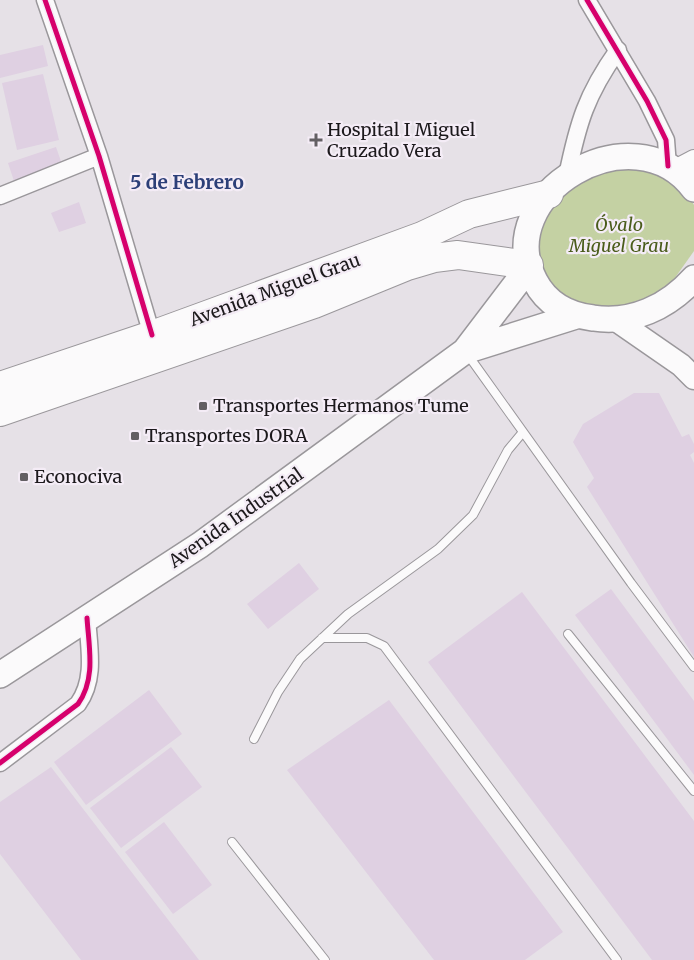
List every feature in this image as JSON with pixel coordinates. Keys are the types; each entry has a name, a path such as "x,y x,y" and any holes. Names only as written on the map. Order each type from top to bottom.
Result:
{"highway":[{"name":"Avenida Miguel Grau","path":"0,386 152,335 422,236 469,214 558,185"},
{"name":"Avenida Miguel Grau","path":"0,412 314,304 407,266 434,258 458,256 529,266"}],"main road":[{"path":"694,189 679,165 651,159 621,156 605,158 586,165 558,185 530,226 527,239 529,266 539,288 546,297 561,309 576,316 616,320 635,317 658,307 679,293 694,278"},
{"name":"Avenida Industrial","path":"0,675 200,545 465,351 529,266"},
{"name":"Avenida Industrial","path":"465,351 576,316"},
{"path":"616,320 680,365 694,378"}],"street":[{"path":"46,0 99,156 152,335"},
{"path":"586,0 647,100 679,165"},
{"path":"558,185 590,94 618,50"},
{"path":"1,192 99,156"},
{"path":"0,763 78,704 86,693 90,681 87,618"}],"lane":[{"path":"465,351 694,667"},
{"path":"254,739 278,692 300,659 348,614 438,549 473,515 508,450 523,432"},
{"path":"568,634 694,791"},
{"path":"322,638 367,638 384,646 617,960"},
{"path":"232,842 325,960"}],"green space":[{"name":"Óvalo Miguel Grau","path":"656,169 688,195 694,205 694,251 672,282 649,297 621,306 600,310 554,295 533,240 546,210 595,171"}],"building":[{"path":"43,45 48,66 0,78 0,55"},
{"path":"43,74 59,140 17,150 2,83"},
{"path":"56,147 63,167 15,184 8,163"},
{"path":"79,202 86,223 59,232 51,213"},
{"path":"634,393 659,393 682,437 689,434 694,444 694,452 690,455 694,463 694,657 587,487 594,478 573,442 583,424"},
{"path":"299,563 319,589 268,629 247,604"},
{"path":"611,589 694,701 694,775 575,615"},
{"path":"522,592 694,821 694,960 652,960 428,662"},
{"path":"149,690 182,734 86,805 54,762"},
{"path":"389,700 563,932 525,960 434,960 287,770"},
{"path":"171,747 202,787 121,848 90,808"},
{"path":"51,767 199,960 81,960 0,854 0,802"},
{"path":"164,822 212,885 173,914 125,852"}],"cycle path":[{"path":"45,0 99,156 152,335"},
{"path":"587,0 647,101 666,140 668,166"},
{"path":"0,763 78,704 84,694 89,674 90,652 87,618"}],"place":[{"name":"Hospital I Miguel Cruzado Vera","path":"316,140"},
{"name":"Transportes Hermanos Tume","path":"203,406"},
{"name":"Transportes DORA","path":"135,436"},
{"name":"Econociva","path":"24,477"}],"district":[{"name":"5 de Febrero","path":"187,182"}]}
